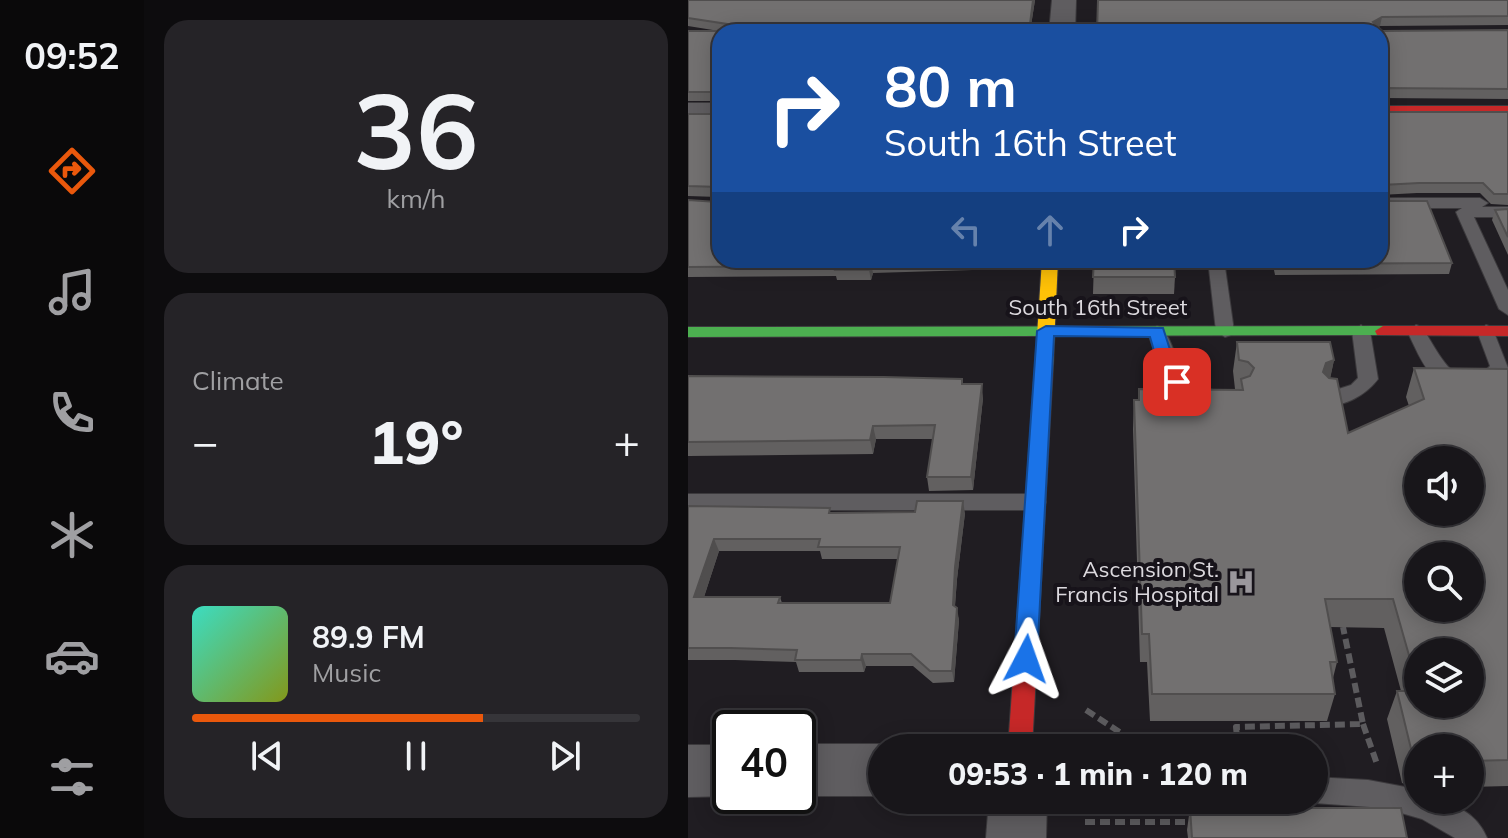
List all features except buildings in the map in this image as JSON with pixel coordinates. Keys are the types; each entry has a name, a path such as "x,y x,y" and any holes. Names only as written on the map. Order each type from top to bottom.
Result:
{"street":[{"path":"1062,24 1064,0"},
{"path":"1388,110 1508,110"},
{"path":"688,112 712,112"},
{"path":"1021,734 1050,268"},
{"name":"South 16th Street","path":"688,332 1508,331"},
{"path":"816,770 868,770"},
{"path":"688,771 712,771"},
{"path":"1016,838 1017,814"}],"lane":[{"path":"1388,203 1508,203"},
{"path":"1508,212 1464,212 1508,309"},
{"path":"1217,268 1225,331"},
{"path":"1330,399 1358,390 1368,379 1361,331"},
{"path":"1416,331 1433,363 1444,376 1464,382 1484,383 1494,377 1500,366 1486,331"},
{"path":"1157,332 1167,368 1177,382 1196,395 1237,399"},
{"path":"688,502 1035,502"},
{"path":"1328,790 1387,792 1423,803 1468,830 1473,838"}],"path":[{"path":"1237,734 1236,727 1363,724 1343,627"},
{"path":"1086,710 1123,734"},
{"path":"1254,823 1269,823 1264,814"},
{"path":"1085,822 1208,823"}],"traffic: fast":[{"path":"688,332 1383,331"}],"traffic: slow":[{"path":"1044,366 1050,268"}],"traffic: jam":[{"path":"1388,110 1508,110"},
{"path":"1383,331 1508,331"},
{"path":"1021,734 1044,366"}],"place":[{"name":"Ascension St. Francis Hospital","path":"1241,582"}],"route":[{"path":"1026,659 1046,331 1157,332 1167,368 1177,382"}]}
